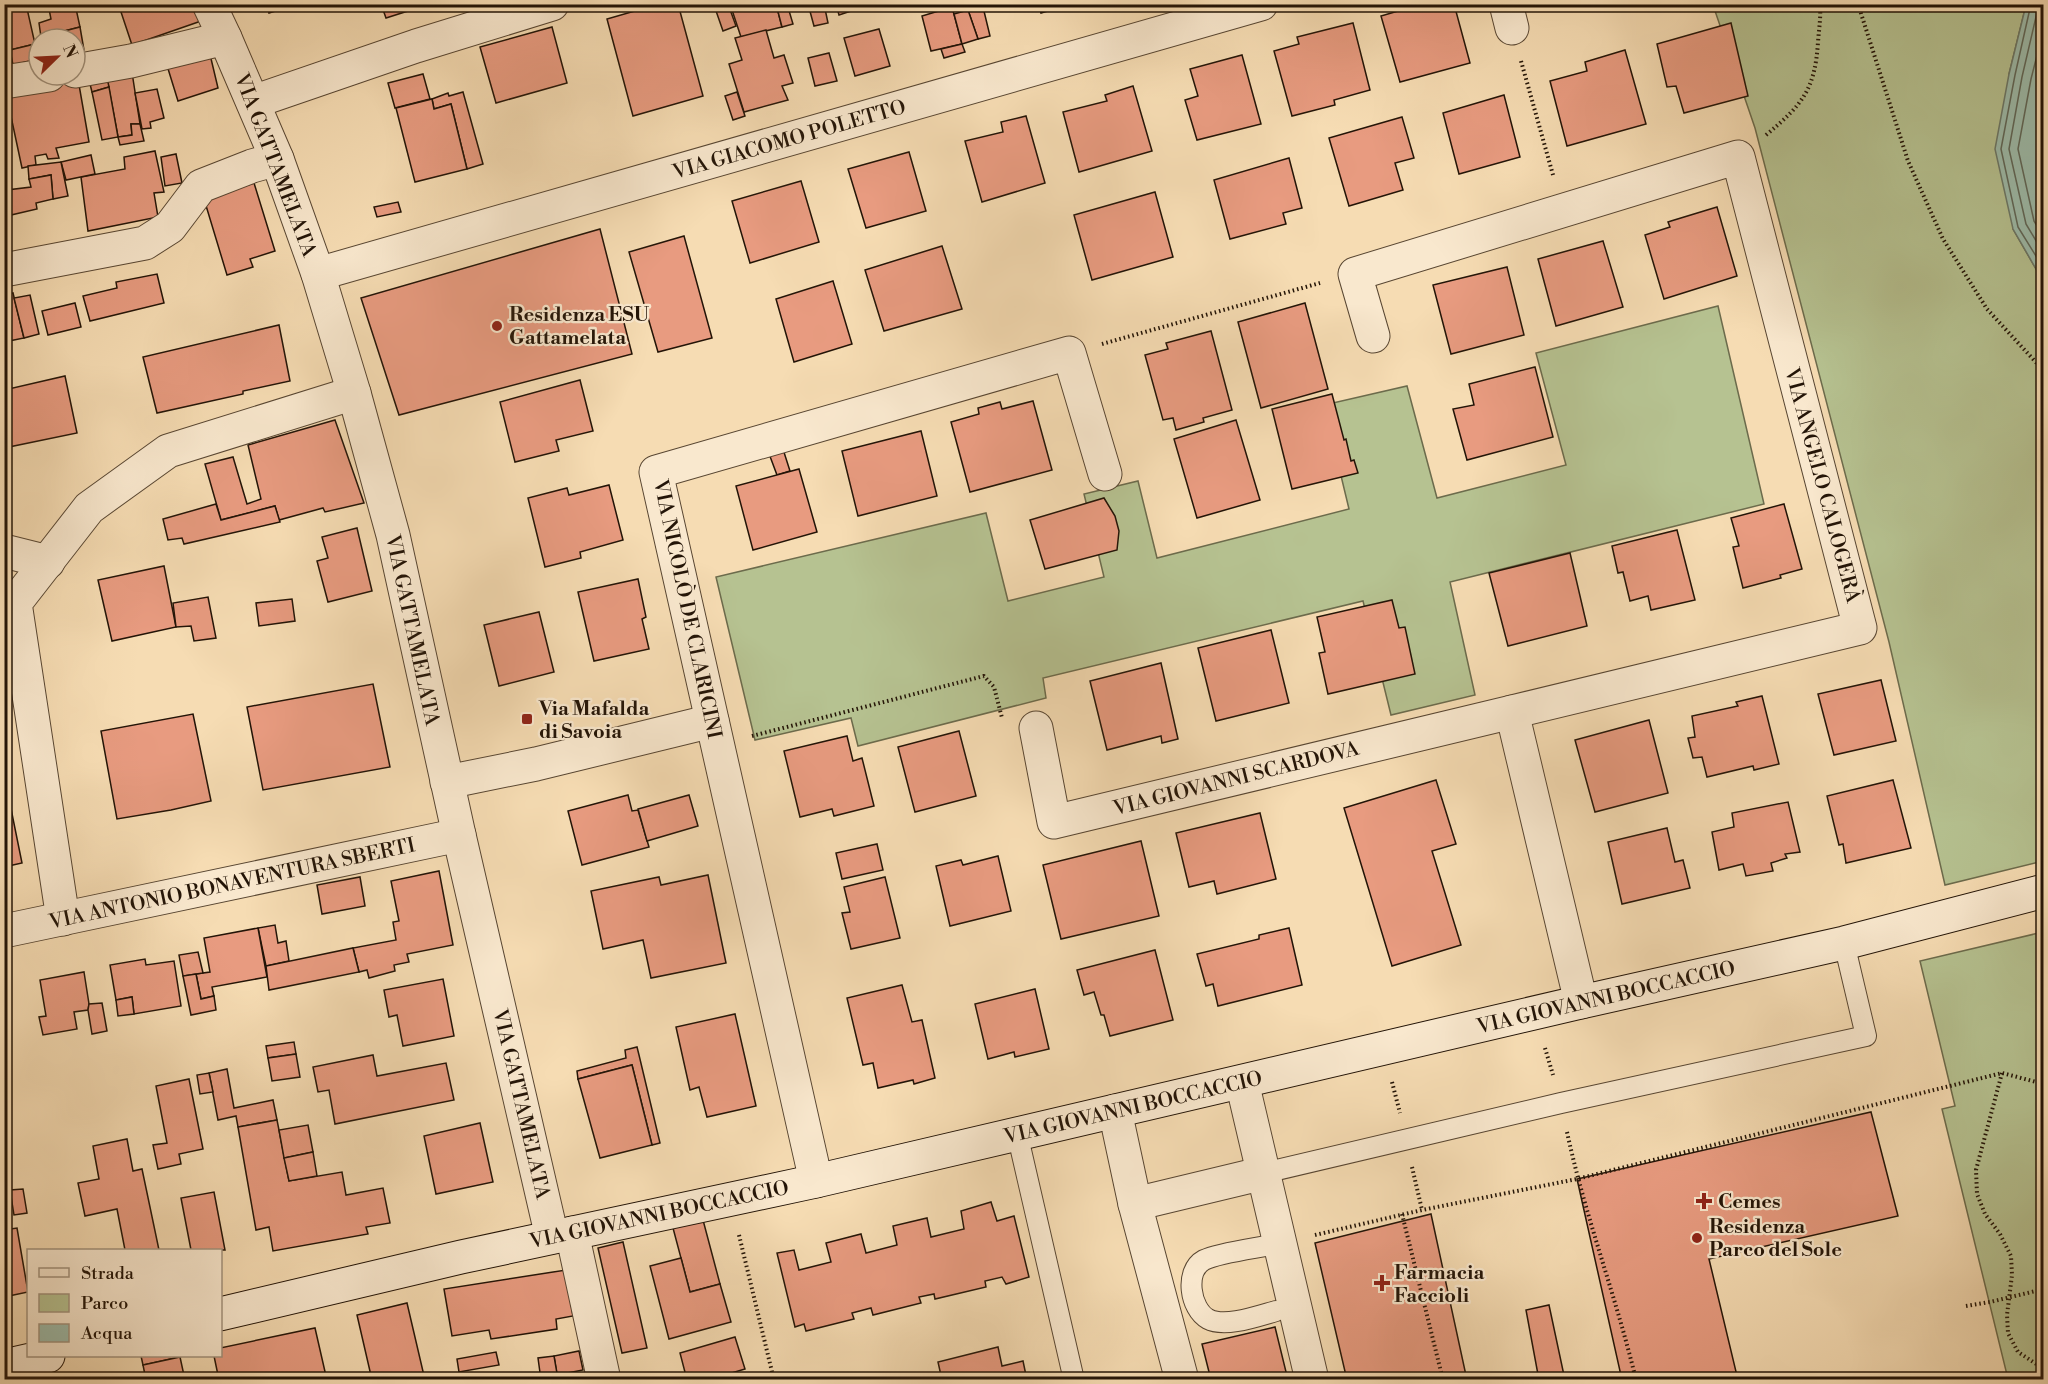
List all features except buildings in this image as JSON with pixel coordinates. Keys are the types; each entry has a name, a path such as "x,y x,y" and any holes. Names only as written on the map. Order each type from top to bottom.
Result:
{"street":[{"name":"VIA GATTAMELATA","path":"208,4 277,159 318,274 354,393 393,535 414,639 459,835 562,1235 603,1380"},
{"path":"253,102 416,46 552,4"},
{"name":"VIA GIACOMO POLETTO","path":"318,274 1261,4"},
{"path":"87,69 131,62 225,38"},
{"path":"4,82 27,78"},
{"path":"1373,336 1355,274 1738,157"},
{"name":"VIA ANGELO CALOGERÀ","path":"1512,712 1860,628 1738,157"},
{"path":"4,270 145,243 170,227 201,186 277,159"},
{"path":"1069,353 1105,474"},
{"name":"VIA NICOLÒ DE CLARICINI","path":"816,1181 656,472 1069,353"},
{"path":"63,919 15,603 89,508 168,451 354,393"},
{"path":"4,551 48,562"},
{"path":"1512,712 1581,1002"},
{"name":"VIA GIOVANNI SCARDOVA","path":"1036,728 1054,822 1512,712"},
{"path":"447,782 536,764 712,721"},
{"name":"VIA ANTONIO BONAVENTURA SBERTI","path":"4,932 459,835"},
{"name":"VIA GIOVANNI BOCCACCIO","path":"222,1314 562,1235 816,1181 1581,1002 1844,943 2043,891"},
{"path":"1242,1082 1312,1380"},
{"path":"1115,1111 1135,1204 1182,1380"},
{"path":"1135,1204 1264,1173"},
{"path":"4,1366 44,1357"}],"lane":[{"path":"1264,1173 1561,1103 1866,1036 1844,943"},
{"path":"1017,1133 1074,1380"},
{"path":"1276,1311 1228,1323 1208,1319 1195,1304 1191,1284 1194,1270 1203,1261 1281,1243"}],"path":[{"path":"1738,157 1790,114 1809,89 1817,63 1820,4"},
{"path":"1858,4 1908,161 1943,239 1987,309 2043,371"},
{"path":"1509,16 1563,211"},
{"path":"1069,353 1355,274"},
{"path":"722,766 746,762 742,739 984,676 994,687 1006,731 1036,728"},
{"path":"2002,1073 1976,1170 1977,1194 1985,1214 2000,1234 2011,1256 2008,1333 2018,1352 2043,1369"},
{"path":"1281,1243 1402,1214 1577,1179 2002,1073 2043,1084"},
{"path":"1577,1179 1636,1380"},
{"path":"1402,1214 1443,1380"},
{"path":"742,1247 774,1380"},
{"path":"1966,1306 2043,1289"}],"green space":[{"path":"1713,5 2026,5 2009,74 2013,229 2043,281 2043,861 1945,885 1889,642 1755,128"},
{"path":"1718,306 1764,504 1450,582 1475,695 1391,715 1363,601 1043,678 1046,698 858,746 851,718 755,740 716,577 986,513 1008,601 1104,577 1084,494 1138,481 1157,558 1349,509 1324,405 1407,386 1437,498 1566,465 1536,353"},
{"path":"2043,932 2043,1379 2008,1379 1942,1109 1955,1106 1920,961"}],"water":[{"path":"2026,5 2043,5 2043,281 2013,229 1995,149 2009,74"}],"place":[{"name":"Residenza ESU Gattamelata","path":"497,326"},
{"name":"Via Mafalda di Savoia","path":"527,719"},
{"name":"Cemes","path":"1704,1201"},
{"name":"Residenza Parco del Sole","path":"1697,1238"},
{"name":"Farmacia Faccioli","path":"1382,1283"}]}
